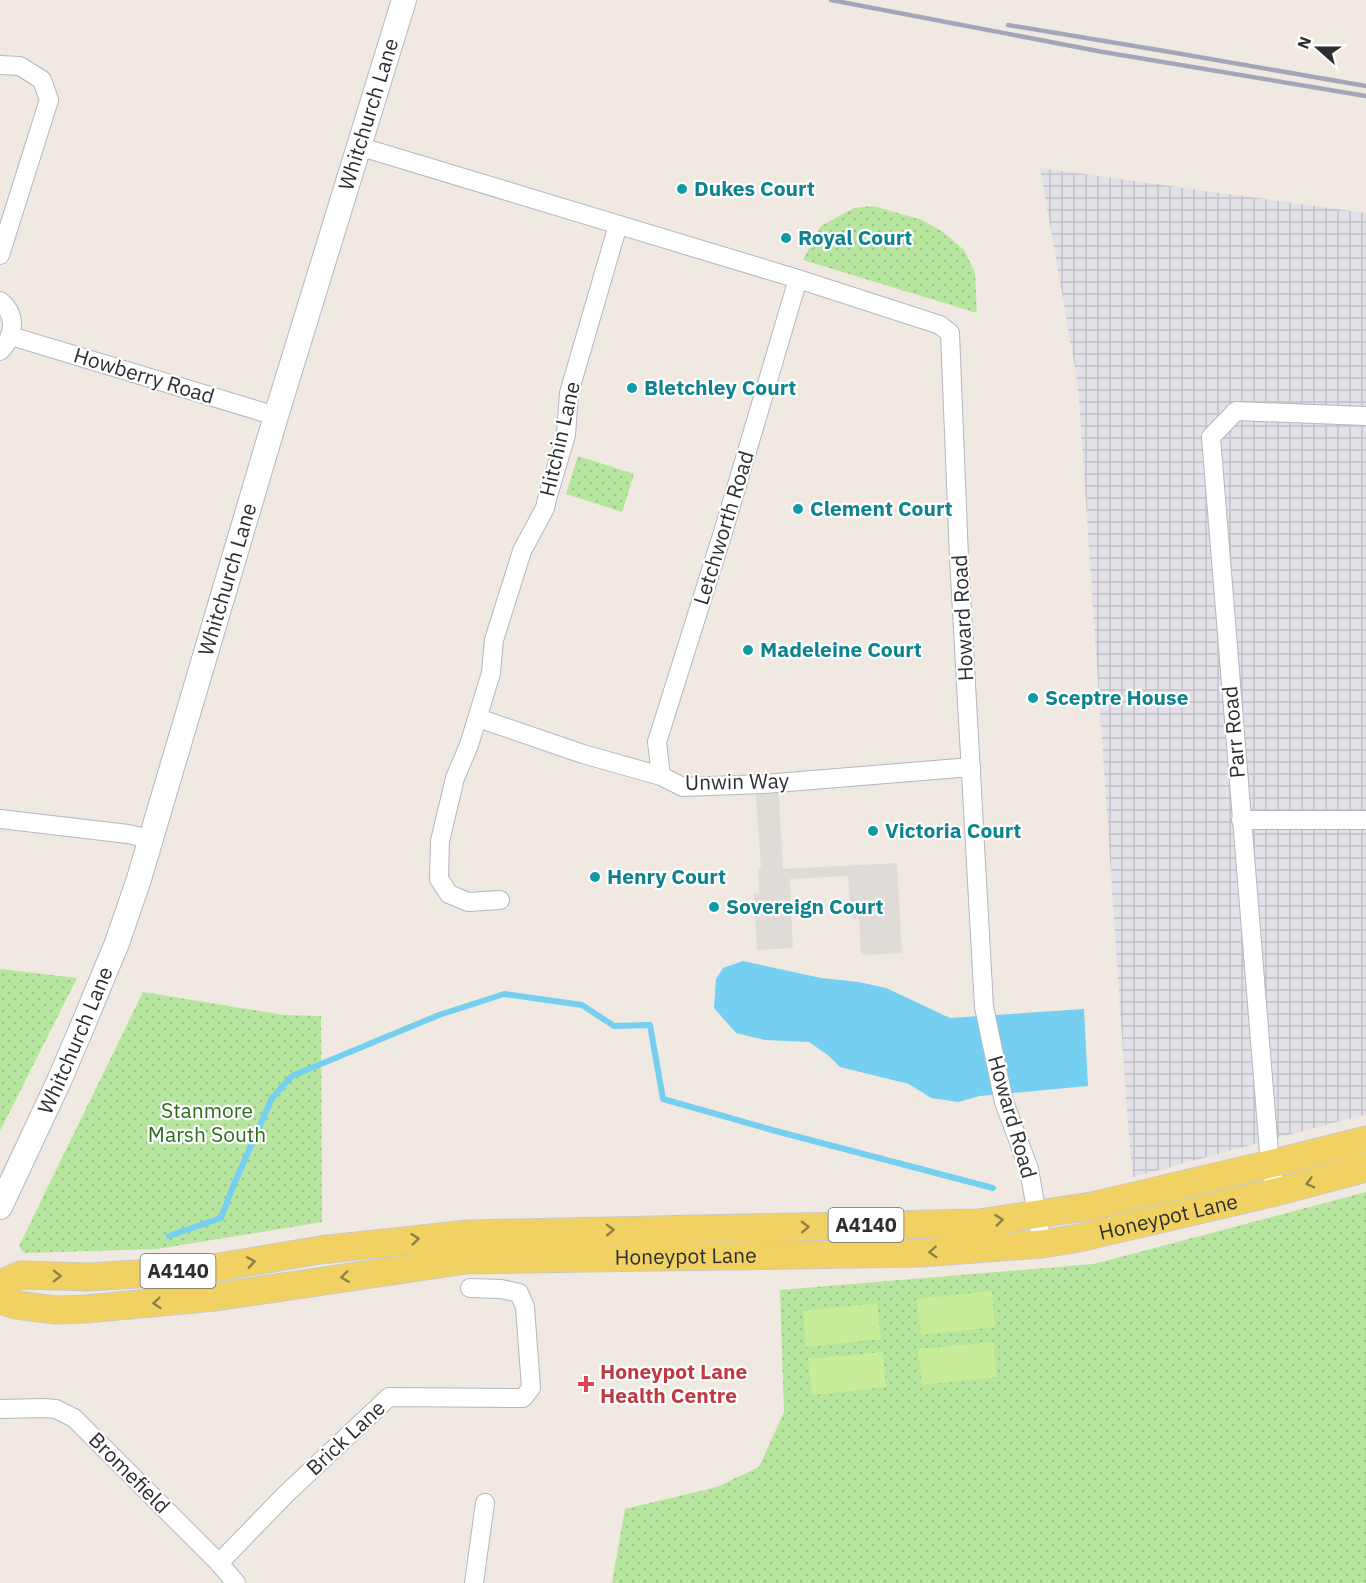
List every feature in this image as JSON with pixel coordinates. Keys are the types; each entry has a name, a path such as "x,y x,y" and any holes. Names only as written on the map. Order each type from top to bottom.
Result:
{"main road":[{"name":"Whitchurch Lane","path":"0,1207 59,1081 117,943 404,0"},
{"name":"Honeypot Lane","path":"0,1284 21,1275 89,1277 202,1270 320,1250 468,1234 979,1223 1092,1206 1366,1140"},
{"name":"Whitchurch Lane","path":"0,1177 7,1167 27,1151"},
{"name":"Honeypot Lane","path":"0,1300 16,1305 56,1310 86,1309 215,1297 466,1260 921,1252 1042,1244 1079,1238 1276,1192 1366,1168"}],"street":[{"path":"0,64 20,66 42,80 50,100 0,255"},
{"path":"358,146 618,225"},
{"name":"Howard Road","path":"618,225 798,279 940,325 950,333 959,558 984,1007 1004,1102 1029,1169 1042,1244"},
{"name":"Hitchin Lane","path":"500,900 468,902 449,894 439,879 440,841 455,778 469,745 491,673 494,640 522,551 545,508 566,435 569,393 618,225"},
{"name":"Letchworth Road","path":"661,776 657,742 724,529 798,279"},
{"path":"0,301 11,315 13,325 11,336 0,351"},
{"name":"Howberry Road","path":"11,336 276,416"},
{"name":"Parr Road","path":"1276,1192 1270,1164 1211,437 1236,411 1366,416"},
{"name":"Unwin Way","path":"478,718 583,754 661,776 683,787 764,784 971,767"},
{"path":"0,819 128,834 150,839"},
{"path":"1241,820 1366,820"},
{"name":"Brick Lane","path":"219,1563 286,1494 389,1397 523,1398 531,1388 525,1308 519,1293 501,1288 470,1288"},
{"name":"Bromefield","path":"0,1408 56,1409 74,1418 219,1563 236,1583"},
{"path":"474,1583 484,1503"}],"shaded area":[{"path":"1040,168 1366,213 1366,1115 1133,1177 1078,385"},
{"path":"778,783 783,869 897,863 902,953 861,955 859,918 851,919 848,876 790,879 793,948 757,950 754,893 759,893 758,869 761,868 755,784"}],"green space":[{"path":"873,206 922,220 943,232 964,250 975,273 977,313 803,260 821,226 854,208"},
{"path":"578,456 634,474 622,512 566,494"},
{"path":"0,969 77,978 0,1131"},
{"name":"Stanmore Marsh South","path":"143,992 284,1015 321,1016 322,1222 157,1249 24,1253 19,1246"},
{"path":"1366,1192 1366,1583 612,1583 625,1509 717,1487 759,1467 784,1412 780,1290 1094,1264"},
{"path":"992,1291 995,1327 921,1335 917,1299"},
{"path":"877,1303 881,1339 806,1347 803,1311"},
{"path":"993,1342 997,1377 922,1385 918,1349"},
{"path":"883,1352 886,1387 812,1395 808,1359"}],"water":[{"path":"743,961 821,978 859,982 886,988 950,1018 1084,1009 1088,1086 980,1096 958,1102 931,1098 909,1084 840,1067 809,1042 765,1040 736,1033 714,1008 716,979 723,968"}],"waterway":[{"path":"169,1236 221,1218 272,1098 292,1076 439,1015 504,994 582,1005 614,1026 650,1025 663,1099 993,1188"}],"railway":[{"path":"831,0 1103,52 1366,96"},
{"path":"1008,25 1366,86"}],"place":[{"name":"Dukes Court","path":"682,189"},
{"name":"Royal Court","path":"786,238"},
{"name":"Bletchley Court","path":"632,388"},
{"name":"Clement Court","path":"798,509"},
{"name":"Madeleine Court","path":"748,650"},
{"name":"Sceptre House","path":"1033,698"},
{"name":"Victoria Court","path":"873,831"},
{"name":"Henry Court","path":"595,877"},
{"name":"Sovereign Court","path":"714,907"},
{"name":"Honeypot Lane Health Centre","path":"586,1384"}]}
